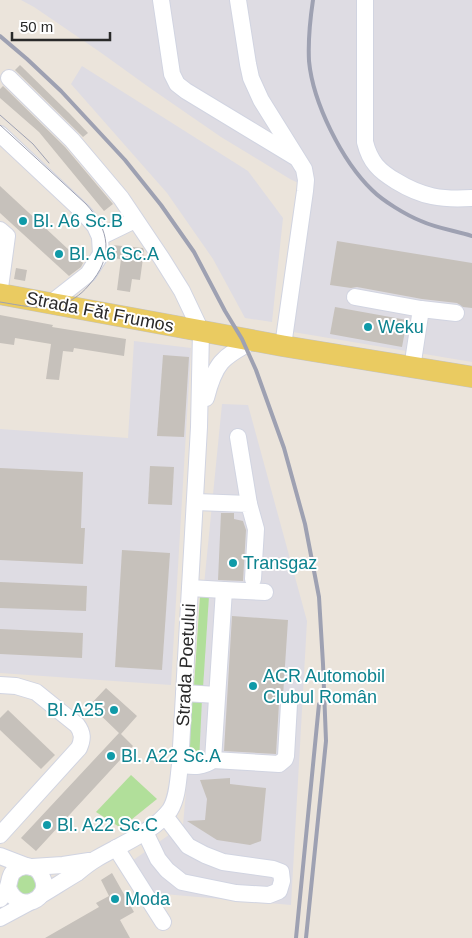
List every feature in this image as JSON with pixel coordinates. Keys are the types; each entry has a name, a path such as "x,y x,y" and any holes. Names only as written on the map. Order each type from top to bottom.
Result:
{"main road":[{"name":"Strada Făt Frumos","path":"0,294 201,331"},
{"path":"201,331 472,377"}],"street":[{"path":"162,0 172,74 176,84 298,158"},
{"path":"238,0 251,78 261,100 306,174 283,346"},
{"path":"366,0 365,142 372,161 380,171 418,193 441,198 472,198"},
{"path":"9,78 72,140 121,198 182,291 201,331"},
{"path":"2,137 82,211 95,226 100,237 101,254 88,274 52,303"},
{"path":"100,237 135,220"},
{"path":"0,230 7,236 0,288"},
{"path":"355,297 420,309 456,313"},
{"path":"412,368 420,309"},
{"name":"Strada Poetului","path":"0,918 34,899 94,860 145,832 165,816 174,800 178,787 180,765 196,502 201,331"},
{"name":"Strada Poetului","path":"199,427 216,370 222,360 253,340"},
{"path":"238,437 249,504 256,529 253,579"},
{"path":"196,502 249,504"},
{"path":"190,588 265,592"},
{"path":"212,760 224,590"},
{"path":"0,685 16,686 36,692 77,725 83,736 78,748 0,835"},
{"path":"184,693 217,695"},
{"path":"180,765 199,766 212,760 276,765 282,762 286,756 289,704"},
{"path":"145,832 158,858 167,870 182,882 236,893 269,895 279,891 282,881 281,872 273,869 223,862 205,855 188,846 165,816"},
{"path":"116,848 163,922"},
{"path":"0,856 38,870 42,875 44,886 34,899 22,902 14,898 4,886 14,871 29,867"},
{"name":"Strada Poetului","path":"29,867 68,865 94,860"}],"shaded area":[{"path":"21,0 472,0 472,362 293,332 311,189 290,179 221,137 100,52"},
{"path":"82,66 248,171 283,218 272,322 245,318 213,259 167,193 71,84"},
{"path":"134,341 191,348 171,685 0,673 0,429 128,438"},
{"path":"222,404 248,405 307,621 291,905 152,893 132,861 183,825"}],"green space":[{"path":"200,596 209,596 203,688 194,686"},
{"path":"202,699 199,762 192,762 187,756 191,703"},
{"path":"131,775 157,799 121,828 96,812"},
{"path":"26,873 33,877 36,882 31,895 20,894 15,881 16,878"}],"building":[{"path":"20,65 88,133 83,137 15,70"},
{"path":"3,86 65,147 113,204 104,211 39,132 0,98 0,89"},
{"path":"0,186 83,263 81,267 69,276 0,213"},
{"path":"337,241 472,263 472,308 463,307 457,303 422,299 357,287 330,285"},
{"path":"112,245 143,248 140,280 132,279 130,292 117,290 121,259 110,258"},
{"path":"16,268 27,270 25,281 14,279"},
{"name":"Weku","path":"335,307 407,320 402,347 330,334"},
{"path":"0,315 53,325 52,327 126,339 124,356 74,348 73,352 63,351 59,380 46,379 51,344 15,338 14,345 0,343"},
{"path":"163,355 189,357 184,437 157,436"},
{"path":"150,466 174,467 172,505 148,504"},
{"path":"0,468 83,472 81,528 85,528 83,564 0,560"},
{"name":"Transgaz","path":"221,513 234,513 234,519 243,521 246,530 243,581 218,580"},
{"path":"122,550 170,553 162,670 115,667"},
{"path":"0,582 87,586 86,611 0,608"},
{"name":"ACR Automobil Clubul Român","path":"232,616 288,620 283,696 279,703 276,754 224,751"},
{"path":"0,629 83,633 82,658 0,654"},
{"path":"106,688 137,716 121,734 133,746 36,851 21,838 119,733 90,705"},
{"path":"8,710 55,755 41,769 0,730 0,718"},
{"path":"230,778 230,784 266,788 261,841 250,845 217,840 187,821 205,820 207,799 200,780"},
{"path":"112,873 134,912 120,920 130,938 45,938 99,907 96,903 109,896 101,880"}],"tram line":[{"path":"0,115 33,144 49,163"},
{"path":"0,125 86,204 100,224 106,244 105,254 97,275 82,292 70,300 57,306 43,307 29,307 0,302"}],"railway":[{"path":"313,0 309,61 316,95 331,130 350,164 372,190 382,199 402,211 440,228 472,236"},
{"path":"0,36 61,91 125,160 161,205 194,252 242,339 256,370 284,448 305,524 319,597 323,664 326,741 306,938"},
{"path":"296,938 319,704"}],"place":[{"name":"Bl. A6 Sc.B","path":"23,221"},
{"name":"Bl. A6 Sc.A","path":"59,254"},
{"name":"Weku","path":"368,327"},
{"name":"Transgaz","path":"233,563"},
{"name":"ACR Automobil Clubul Român","path":"253,686"},
{"name":"Bl. A25","path":"114,710"},
{"name":"Bl. A22 Sc.A","path":"111,756"},
{"name":"Bl. A22 Sc.C","path":"47,825"},
{"name":"Moda","path":"115,899"}]}
